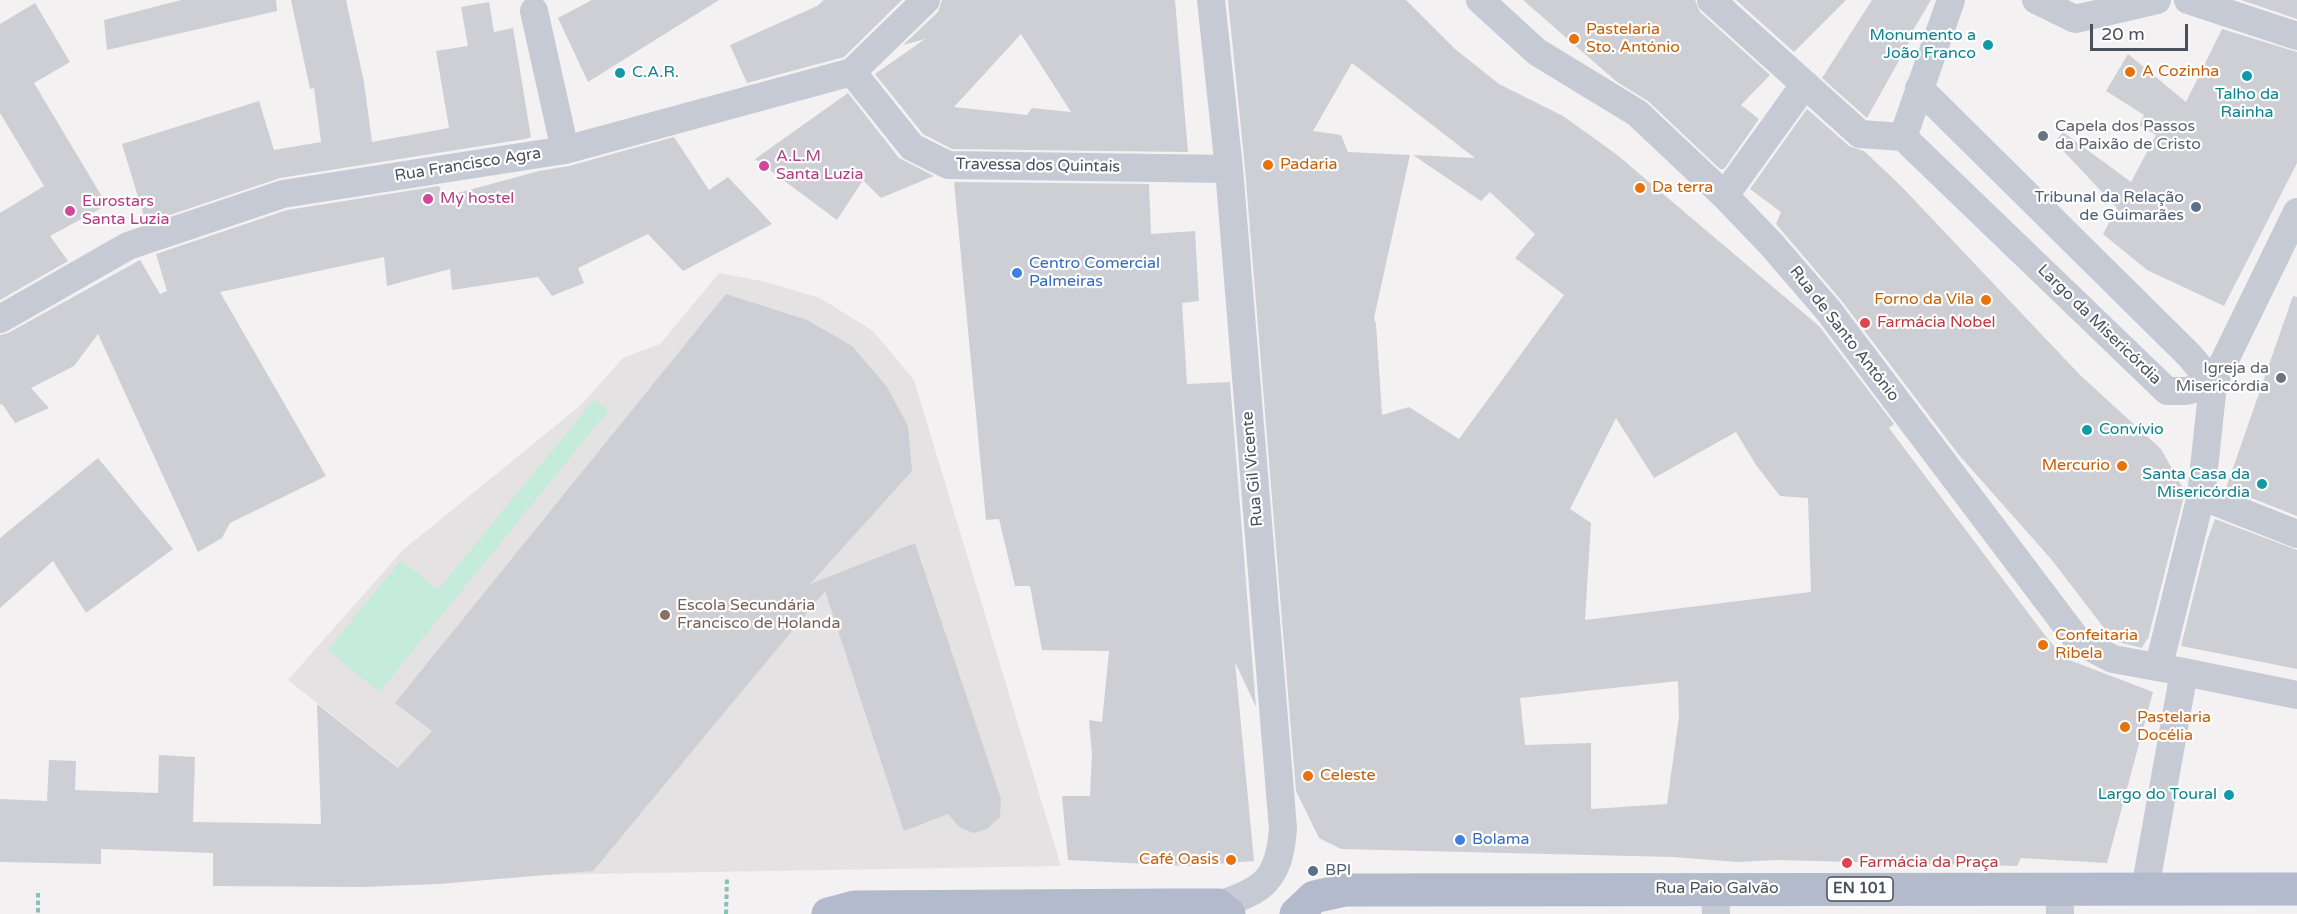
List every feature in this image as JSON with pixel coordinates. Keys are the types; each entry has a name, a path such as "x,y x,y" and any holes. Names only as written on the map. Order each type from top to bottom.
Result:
{"main road":[{"name":"EN 101","path":"2145,889 2297,889"},
{"name":"Rua Paio Galvão","path":"1296,914 1314,897 1345,890 1715,902 2059,901 2145,889"},
{"path":"828,914 855,907 1224,910"}],"street":[{"name":"Rua Francisco Agra","path":"0,319 128,246 283,194 565,150 852,72 926,0"},
{"name":"Rua Gil Vicente","path":"1211,0 1229,169 1283,829 1282,847 1276,867 1264,884 1224,910"},
{"name":"Rua de Santo António","path":"1480,0 1537,52 1637,112 1771,244 1828,310 2078,641 2113,659 2173,664"},
{"path":"1711,0 1860,134 1903,137 1951,0"},
{"path":"2036,0 2075,19 2157,0"},
{"path":"2188,0 2297,36"},
{"path":"534,11 565,150"},
{"name":"Travessa dos Quintais","path":"852,72 912,147 948,165 1229,169"},
{"path":"1733,184 1805,84"},
{"path":"1919,88 2190,356 2213,384"},
{"name":"Largo da Misericórdia","path":"1903,137 2167,391 2186,391 2213,384"},
{"path":"2145,889 2173,664 2201,496 2213,384 2297,212"},
{"path":"2201,496 2297,534"},
{"path":"2173,664 2297,695"}],"path":[{"path":"726,914 727,879"},
{"path":"38,893 38,914"}],"shaded area":[{"name":"Escola Secundária Francisco de Holanda","path":"719,273 766,282 820,298 873,331 914,380 1061,866 534,875 288,680 403,550 581,405 623,358 660,344"}],"green space":[{"path":"594,400 608,411 379,692 328,650 401,560 438,590"}],"building":[{"path":"181,0 276,0 277,11 107,50 104,20"},
{"path":"291,0 346,0 364,82 372,142 449,128 436,51 468,46 461,7 489,2 494,32 513,28 531,137 280,178 146,223 122,144 259,101 274,150 321,142 314,88 310,89"},
{"name":"C.A.R.","path":"592,0 719,0 588,82 558,18"},
{"path":"824,0 902,0 844,57 747,83 730,45 817,6"},
{"path":"942,0 1175,0 1188,152 952,149 923,134 875,74 925,39 903,45 938,12","holes":["1021,34 1071,112 1032,108 1027,115 954,107"]},
{"path":"1228,0 1406,0 1455,49 1499,84 1563,116 1616,154 1819,326 1894,424 1889,428 2064,658 2153,692 2107,863 2021,858 2017,866 1777,860 1737,862 1673,857 1341,849 1319,838 1296,791 1245,168","holes":["1352,63 1475,158 1413,155 1481,201 1490,192 1535,234 1515,258 1564,295 1459,439 1409,407 1382,415 1374,318 1410,155 1348,152 1341,135 1313,131","1616,418 1654,478 1736,432 1756,465 1780,496 1808,498 1811,592 1585,620 1591,523 1570,509","1678,681 1679,716 1667,804 1591,809 1591,743 1525,745 1520,698"]},
{"path":"1523,0 1695,0 1700,12 1770,75 1741,105 1759,119 1724,169 1720,169 1648,101 1617,82"},
{"path":"1736,0 1846,0 1794,52"},
{"path":"1872,0 1931,0 1867,118 1822,78"},
{"path":"2241,0 2297,0 2297,19"},
{"path":"35,3 70,62 34,83 107,205 50,236 68,261 0,300 0,213 44,186 0,113 0,24"},
{"path":"2222,29 2297,52 2297,163 2224,306 2147,270 2103,234 2117,208 2055,142 2063,132 2131,182 2156,135 2139,125 2144,115 2106,91 2128,54 2186,102"},
{"path":"848,93 899,158 934,176 881,198 863,180 837,220 755,159"},
{"path":"1807,109 1849,146 1864,151 1901,186 2080,375 2161,449 2185,492 2148,639 2142,648 2114,641 2051,559 1959,455 1841,300 1776,224 1781,212 1750,189"},
{"path":"674,137 709,190 728,177 772,224 683,271 648,234 578,268 584,283 552,296 538,277 452,290 450,269 387,286 384,257 220,292 326,476 230,523 222,538 198,552 98,334 74,366 31,388 49,408 15,423 2,404 0,405 0,335 8,333 140,260 160,294 167,291 156,254 287,210 439,186 443,197"},
{"path":"954,182 1149,184 1151,234 1195,231 1199,301 1182,303 1187,384 1230,382 1256,707 1235,662 1254,861 1188,866 1068,860 1062,796 1090,796 1092,755 1089,720 1102,722 1109,651 1042,650 1030,586 1015,586 999,519 986,520"},
{"name":"Escola Secundária Francisco de Holanda","path":"726,294 807,320 852,346 887,387 908,426 912,471 810,584 915,543 1001,799 1000,817 987,829 973,833 959,827 948,814 904,831 825,591 593,871 439,884 362,887 213,886 213,853 101,849 101,864 0,862 0,799 47,801 49,760 76,761 75,790 158,793 159,755 195,757 193,822 321,824 317,704 398,768 432,731 395,703"},
{"name":"Santa Casa da Misericórdia","path":"2293,296 2297,297 2297,516 2226,488"},
{"path":"98,458 173,549 86,613 53,561 0,608 0,538"},
{"path":"2215,519 2297,550 2297,669 2181,646 2207,541"}],"place":[{"name":"Pastelaria Sto. António","path":"1574,39"},
{"name":"Monumento a João Franco","path":"1988,45"},
{"name":"A Cozinha","path":"2130,72"},
{"name":"C.A.R.","path":"620,73"},
{"name":"Talho da Rainha","path":"2247,76"},
{"name":"Capela dos Passos da Paixão de Cristo","path":"2043,136"},
{"name":"Padaria","path":"1268,165"},
{"name":"A.L.M Santa Luzia","path":"764,166"},
{"name":"Da terra","path":"1640,188"},
{"name":"My hostel","path":"428,199"},
{"name":"Tribunal da Relação de Guimarães","path":"2196,207"},
{"name":"Eurostars Santa Luzia","path":"70,211"},
{"name":"Centro Comercial Palmeiras","path":"1017,273"},
{"name":"Forno da Vila","path":"1986,300"},
{"name":"Farmácia Nobel","path":"1865,323"},
{"name":"Igreja da Misericórdia","path":"2281,378"},
{"name":"Convívio","path":"2087,430"},
{"name":"Mercurio","path":"2122,466"},
{"name":"Santa Casa da Misericórdia","path":"2262,484"},
{"name":"Escola Secundária Francisco de Holanda","path":"665,615"},
{"name":"Confeitaria Ribela","path":"2043,645"},
{"name":"Pastelaria Docélia","path":"2125,727"},
{"name":"Celeste","path":"1308,776"},
{"name":"Largo do Toural","path":"2229,795"},
{"name":"Bolama","path":"1460,840"},
{"name":"Café Oasis","path":"1231,860"},
{"name":"Farmácia da Praça","path":"1847,863"},
{"name":"BPI","path":"1313,871"}]}
